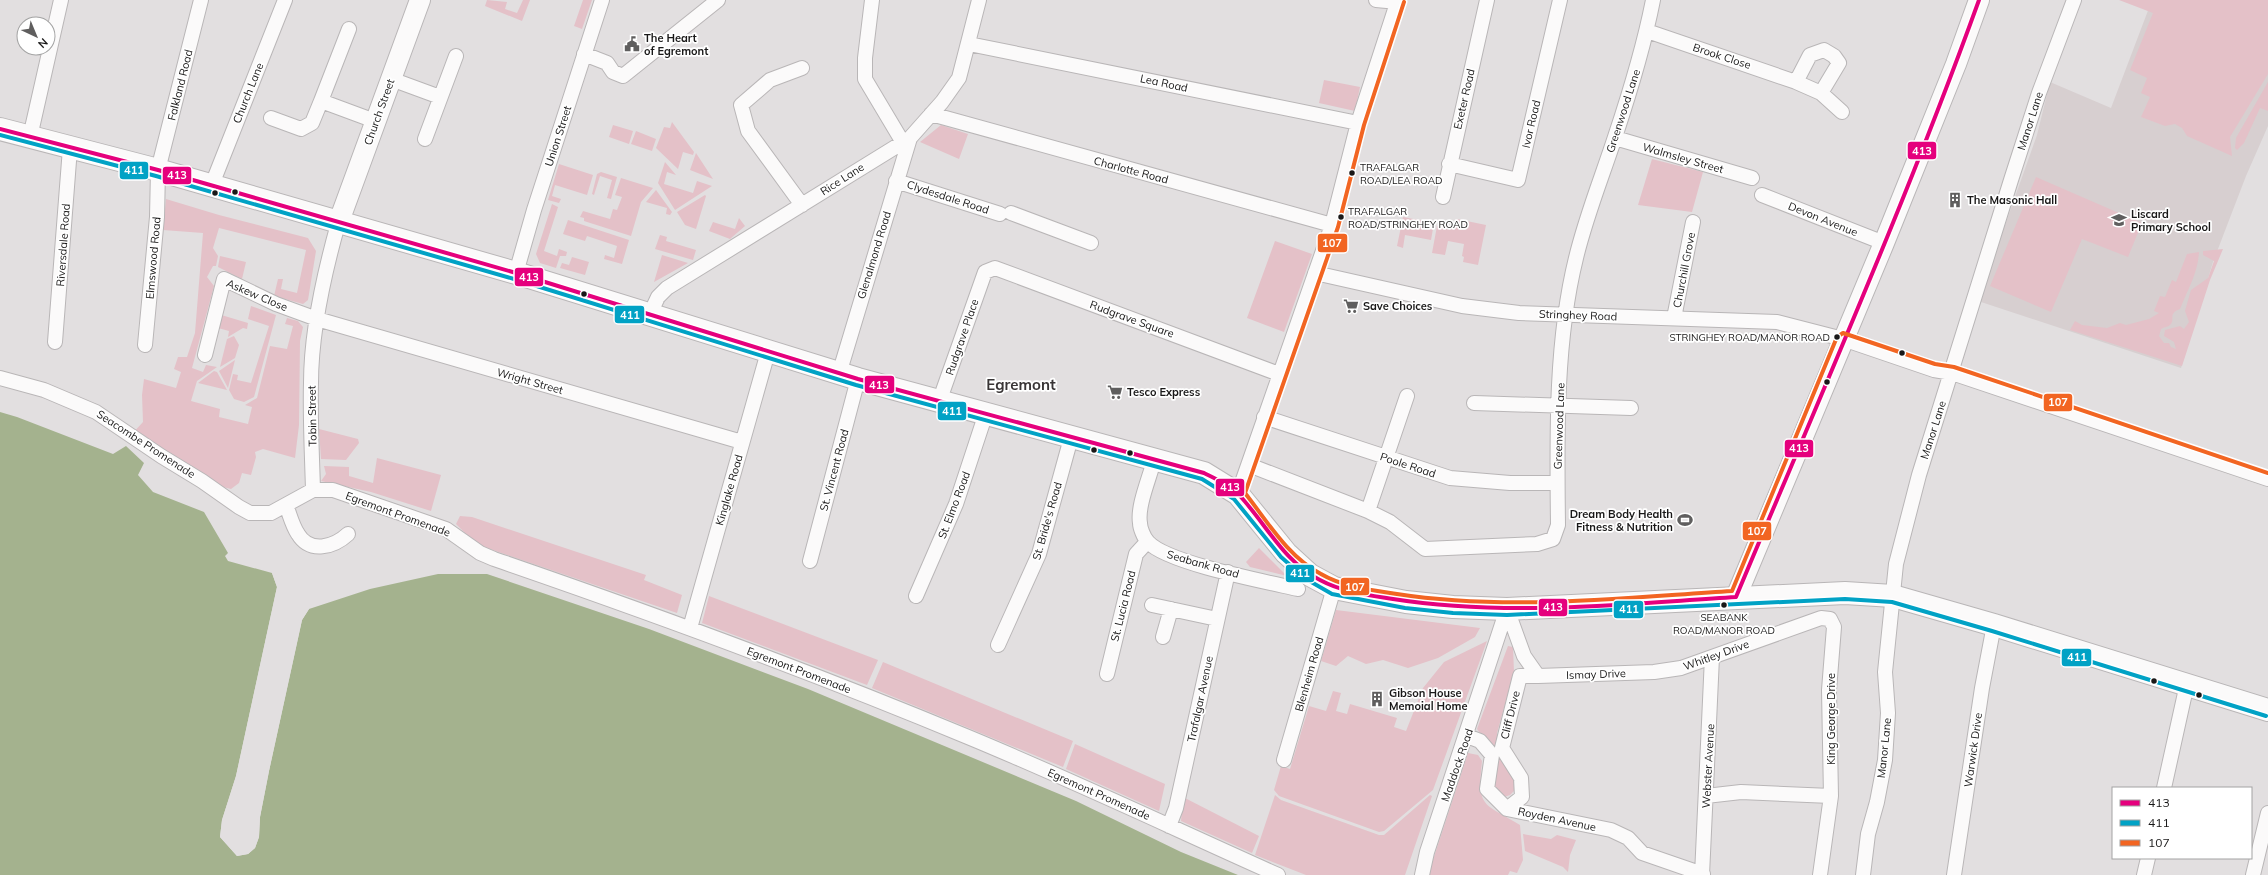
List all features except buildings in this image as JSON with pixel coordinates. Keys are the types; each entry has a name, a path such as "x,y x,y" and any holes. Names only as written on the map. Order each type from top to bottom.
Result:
{"main road":[{"name":"Church Street","path":"338,224 420,0"},
{"path":"1736,597 1884,243 1956,64 1979,0"},
{"path":"0,129 158,170 338,224 516,273 849,377 939,402 986,412 1071,438 1204,472 1238,494 1286,554 1304,582"},
{"name":"Seabank Road","path":"1304,582 1406,602 1452,607 1507,609 1845,593 1893,596 1994,624 2268,710"}],"street":[{"path":"30,137 61,0"},
{"name":"Falkland Road","path":"158,170 201,0"},
{"name":"Church Lane","path":"211,187 285,0"},
{"name":"Union Street","path":"516,273 602,0"},
{"path":"584,54 607,63 613,72 623,76 718,0"},
{"path":"872,0 865,58 865,79 906,140"},
{"name":"Rice Lane","path":"650,314 658,297 667,288 906,140 942,102 960,78 979,0"},
{"path":"1238,494 1332,225 1358,123 1398,1 1376,0"},
{"name":"Exeter Road","path":"1443,197 1449,164 1487,0"},
{"name":"Ivor Road","path":"1449,164 1518,180 1560,0"},
{"name":"Greenwood Lane","path":"1249,465 1368,511 1390,522 1425,549 1537,544 1553,539 1558,526 1557,406 1567,315 1576,258 1586,223 1615,138 1647,31 1653,0"},
{"name":"Manor Lane","path":"1862,875 1868,834 1877,802 1885,760 1888,713 1885,672 1896,564 1919,475 2039,94 2074,0"},
{"path":"271,118 301,129 312,123 349,29"},
{"name":"Brook Close","path":"1647,31 1796,82 1821,94 1842,112"},
{"name":"Lea Road","path":"969,44 1358,123"},
{"path":"1796,82 1810,55 1824,50 1834,56 1839,63 1821,94"},
{"path":"425,139 456,56"},
{"path":"802,68 770,80 741,105 748,131 802,205"},
{"path":"391,79 440,97"},
{"path":"321,101 375,120"},
{"name":"Charlotte Road","path":"930,114 1332,225"},
{"name":"Walmsley Street","path":"1615,138 1752,178"},
{"name":"Glenalmond Road","path":"849,377 906,140"},
{"name":"Riversdale Road","path":"55,342 70,148"},
{"name":"Elmswood Road","path":"145,345 157,217 158,170"},
{"name":"Clydesdale Road","path":"896,181 1005,213 1091,243"},
{"name":"Devon Avenue","path":"1762,195 1884,243"},
{"name":"Churchill Grove","path":"1674,318 1693,222"},
{"name":"Tobin Street","path":"313,490 311,382 317,319 338,224"},
{"name":"Rudgrave Square","path":"985,272 995,268 1279,374"},
{"name":"Rudgrave Place","path":"939,402 985,272"},
{"name":"Stringhey Road","path":"1315,273 1462,306 1519,313 1777,322 1843,339 1934,370 1952,373 2268,479"},
{"name":"Askew Close","path":"205,355 224,279 276,304 317,319"},
{"name":"Wright Street","path":"317,319 742,442"},
{"name":"Kinglake Road","path":"690,628 768,352"},
{"name":"St. Vincent Road","path":"810,561 849,377"},
{"name":"Seacombe Promenade","path":"0,378 44,390 96,412 161,456 202,480 239,507 257,514 271,513 286,505"},
{"path":"1368,511 1407,396"},
{"path":"1474,403 1631,408"},
{"name":"St. Elmo Road","path":"916,596 956,504 986,412"},
{"name":"Poole Road","path":"1264,418 1450,478 1510,483 1557,483"},
{"name":"St. Bride's Road","path":"998,645 1039,554 1071,438"},
{"path":"1147,542 1140,524 1139,512 1154,460"},
{"path":"313,490 286,505 298,536 314,546 329,546 339,542 348,534"},
{"name":"Egremont Promenade","path":"313,490 333,490 446,529 480,553 494,559 690,628 968,737 1278,875"},
{"name":"Seabank Road","path":"1147,542 1162,552 1228,572 1304,582"},
{"name":"St. Lucia Road","path":"1107,674 1136,554 1147,542"},
{"name":"Trafalgar Avenue","path":"1169,826 1176,808 1228,572"},
{"name":"Blenheim Road","path":"1284,760 1334,588"},
{"path":"1152,605 1217,619"},
{"path":"1163,637 1171,609"},
{"path":"1507,609 1524,656 1538,676"},
{"name":"Maddock Road","path":"1422,875 1427,852 1467,736 1507,609"},
{"name":"King George Drive","path":"1777,633 1821,618 1830,619 1834,623 1829,690 1831,796 1820,875"},
{"name":"Warwick Drive","path":"1954,875 1982,688 1994,624"},
{"name":"Whitley Drive","path":"1654,672 1681,668 1777,633"},
{"name":"Webster Avenue","path":"1702,875 1712,657"},
{"name":"Ismay Drive","path":"1538,676 1654,672"},
{"name":"Cliff Drive","path":"1507,809 1522,797 1521,778 1502,748 1520,676 1538,676"},
{"path":"2164,787 2187,684"},
{"name":"Royden Avenue","path":"1467,736 1480,741 1492,755 1488,789 1507,809 1611,830 1628,838 1642,853 1702,875"},
{"path":"1706,796 1741,792 1831,796"},
{"path":"2253,875 2268,813"},
{"path":"2144,875 2148,859"}],"shaded area":[{"path":"487,0 507,2 505,9 517,13 523,0 530,0 522,21 485,6"},
{"path":"583,0 592,0 582,29 574,26"},
{"path":"2119,0 2268,0 2268,74 2230,137 2232,156 2187,136 2182,128 2175,124 2165,126 2141,117 2150,97 2141,93 2147,78 2130,70 2153,13"},
{"name":"Liscard Primary School","path":"2152,0 2268,0 2268,126 2246,176 2213,262 2181,368 1978,301 2037,135 2050,82 2111,108"},
{"path":"1324,80 1360,87 1355,111 1319,103"},
{"path":"2268,82 2268,111 2260,108 2244,143 2237,150 2235,148 2236,138"},
{"path":"672,122 694,152 693,155 683,152 678,169 656,148 664,127 670,128"},
{"path":"613,125 633,131 629,144 609,137"},
{"path":"941,125 968,134 959,159 920,142"},
{"path":"636,131 656,139 652,151 631,144"},
{"path":"696,153 713,179 690,170"},
{"path":"1652,159 1703,172 1692,212 1638,205"},
{"path":"665,162 676,175 667,172 664,184 693,193 697,181 712,186 675,210 658,183"},
{"path":"559,164 593,175 587,195 555,185 552,196 561,199 559,203 548,200"},
{"path":"601,172 617,177 611,199 607,198 612,180 600,176 594,195 592,194 597,174"},
{"path":"2036,177 2142,223 2128,257 2082,239 2051,312 1990,286"},
{"path":"621,178 653,188 641,202 631,236 584,221 584,218 580,217 583,211 610,219 613,209 617,210 622,197 615,195"},
{"path":"656,190 672,212 670,215 666,214 667,208 646,202"},
{"path":"705,195 706,196 696,229 685,225 677,212"},
{"path":"166,199 219,215 308,238 316,251 308,300 303,304 274,296 278,279 283,279 281,289 297,293 306,250 219,228 213,248 218,256 216,266 213,266 207,277 214,286 192,368 203,372 206,365 217,367 197,381 191,401 220,409 219,417 248,424 252,407 245,405 257,398 270,346 287,349 293,326 285,324 287,318 298,321 303,327 300,341 299,425 295,458 263,449 255,452 256,457 251,475 242,473 239,483 231,489 211,484 131,435 143,422 142,395 144,379 176,388 181,372 174,369 178,357 187,357 195,333 203,233 163,230"},
{"path":"552,204 558,207 544,251 557,256 559,249 567,252 566,256 560,256 556,268 540,263 536,254"},
{"path":"1403,217 1434,223 1431,240 1405,235 1403,248 1397,246"},
{"path":"739,218 745,226 730,239 709,231 713,222 735,229"},
{"path":"1457,219 1486,225 1478,265 1463,262 1464,257 1462,256 1464,244 1448,241 1445,255 1432,253 1437,226 1454,229"},
{"path":"568,220 629,240 622,264 604,259 605,255 614,258 617,246 587,236 585,241 563,234"},
{"path":"660,235 667,237 666,241 696,250 693,260 655,249"},
{"path":"1275,241 1312,254 1284,332 1247,318"},
{"path":"2223,249 2210,280 2182,366 2070,330 2075,321 2082,325 2107,328 2120,323 2126,325 2149,319 2159,313 2154,311 2160,296 2165,297 2172,280 2176,282 2187,254 2199,252 2195,274 2180,309 2174,313 2172,323 2161,329 2159,336 2164,343 2169,343 2171,347 2176,349 2174,342 2164,336 2165,330 2180,326 2184,329 2189,322 2185,311 2191,290 2208,278 2214,261 2203,255 2203,251"},
{"path":"662,255 688,263 654,282"},
{"path":"220,256 246,262 242,279 218,267"},
{"path":"572,257 589,262 585,275 560,268 562,263 569,265"},
{"path":"251,306 276,315 254,397 244,402 234,399 229,390 233,374 238,375 237,380 251,383 269,326 248,319"},
{"path":"218,314 248,323 247,329 243,328 228,337 229,331 218,328"},
{"path":"234,336 239,345 235,358 220,367 227,339"},
{"path":"235,360 228,388 219,371"},
{"path":"214,371 217,372 227,390 198,383"},
{"path":"0,412 17,417 113,454 126,446 144,463 138,475 153,492 204,512 228,553 225,556 228,561 272,573 277,587 236,776 222,820 220,837 237,856 248,854 255,848 259,837 260,817 269,771 302,620 309,609 370,589 438,574 487,574 649,629 808,689 1076,801 1181,852 1238,875 0,875"},
{"path":"319,429 358,439 359,443 346,460 321,459"},
{"path":"377,458 441,475 431,511 371,492 321,481 326,474 324,466 349,467 349,476 373,483"},
{"path":"460,516 472,517 646,575 644,580 682,595 677,613 484,547 469,537 456,524"},
{"path":"1259,548 1287,576 1250,567 1246,562"},
{"path":"709,596 878,660 867,685 702,623"},
{"path":"1336,610 1480,628 1475,637 1438,658 1408,668 1383,660 1366,664 1348,656 1336,666 1321,661"},
{"path":"1487,641 1433,790 1384,831 1379,832 1279,796 1274,790 1281,766 1290,769 1309,706 1326,711 1333,691 1341,693 1336,711 1347,714 1350,704 1397,718 1394,727 1406,731 1423,688 1444,662"},
{"path":"1508,646 1513,647 1514,672 1497,733 1498,748 1516,781 1515,790 1510,795 1504,797 1494,790 1496,765 1495,752 1490,742 1477,729"},
{"path":"883,662 1073,741 1063,767 872,688"},
{"path":"1075,744 1165,784 1159,811 1066,769"},
{"path":"1468,753 1478,755 1482,761 1480,788 1485,802 1497,812 1520,825 1523,860 1517,873 1510,871 1508,875 1428,875"},
{"path":"1275,795 1281,800 1379,835 1384,835 1430,795 1432,796 1405,875 1306,875 1255,855"},
{"path":"1183,797 1259,836 1252,853 1181,821"},
{"path":"1523,834 1551,839 1557,835 1576,840 1570,855 1568,872 1563,867 1525,851"}],"pier":[{"path":"272,573 274,573 279,587 238,777 224,820 222,837 237,854 247,852 253,847 257,837 258,817 267,771 300,620 309,607 309,609 302,620 269,771 260,817 259,837 255,848 248,854 237,856 220,837 222,820 236,776 277,587"}],"transit line":[{"name":"413","path":"1736,597 1892,225 1922,151 1979,0"},
{"name":"107","path":"1404,2 1364,125 1338,227 1245,493 1288,548 1309,567 1321,574 1338,582 1367,589 1439,599 1480,602 1564,602 1732,591 1837,337 1843,333 1935,364 1954,367 2268,473"},
{"name":"413","path":"0,129 158,170 516,273 858,379 1204,473 1236,492 1276,542 1296,563 1320,580 1346,590 1384,598 1436,604 1522,608 1607,605 1736,597"},
{"name":"411","path":"0,135 156,176 514,279 856,385 1202,479 1234,499 1281,557 1306,579 1332,594 1405,608 1453,613 1507,615 1845,599 1892,602 1992,631 2266,716"}],"place":[{"name":"The Heart of Egremont","path":"632,44"},
{"name":"TRAFALGAR ROAD/LEA ROAD","path":"1352,173"},
{"name":"The Masonic Hall","path":"1955,200"},
{"name":"TRAFALGAR ROAD/STRINGHEY ROAD","path":"1341,217"},
{"name":"Liscard Primary School","path":"2119,220"},
{"name":"Save Choices","path":"1351,306"},
{"name":"STRINGHEY ROAD/MANOR ROAD","path":"1837,337"},
{"name":"Tesco Express","path":"1115,392"},
{"name":"Dream Body Health Fitness & Nutrition","path":"1685,520"},
{"name":"SEABANK ROAD/MANOR ROAD","path":"1724,605"},
{"name":"Gibson House Memoial Home","path":"1377,699"}],"district":[{"name":"Egremont","path":"1021,385"}]}
